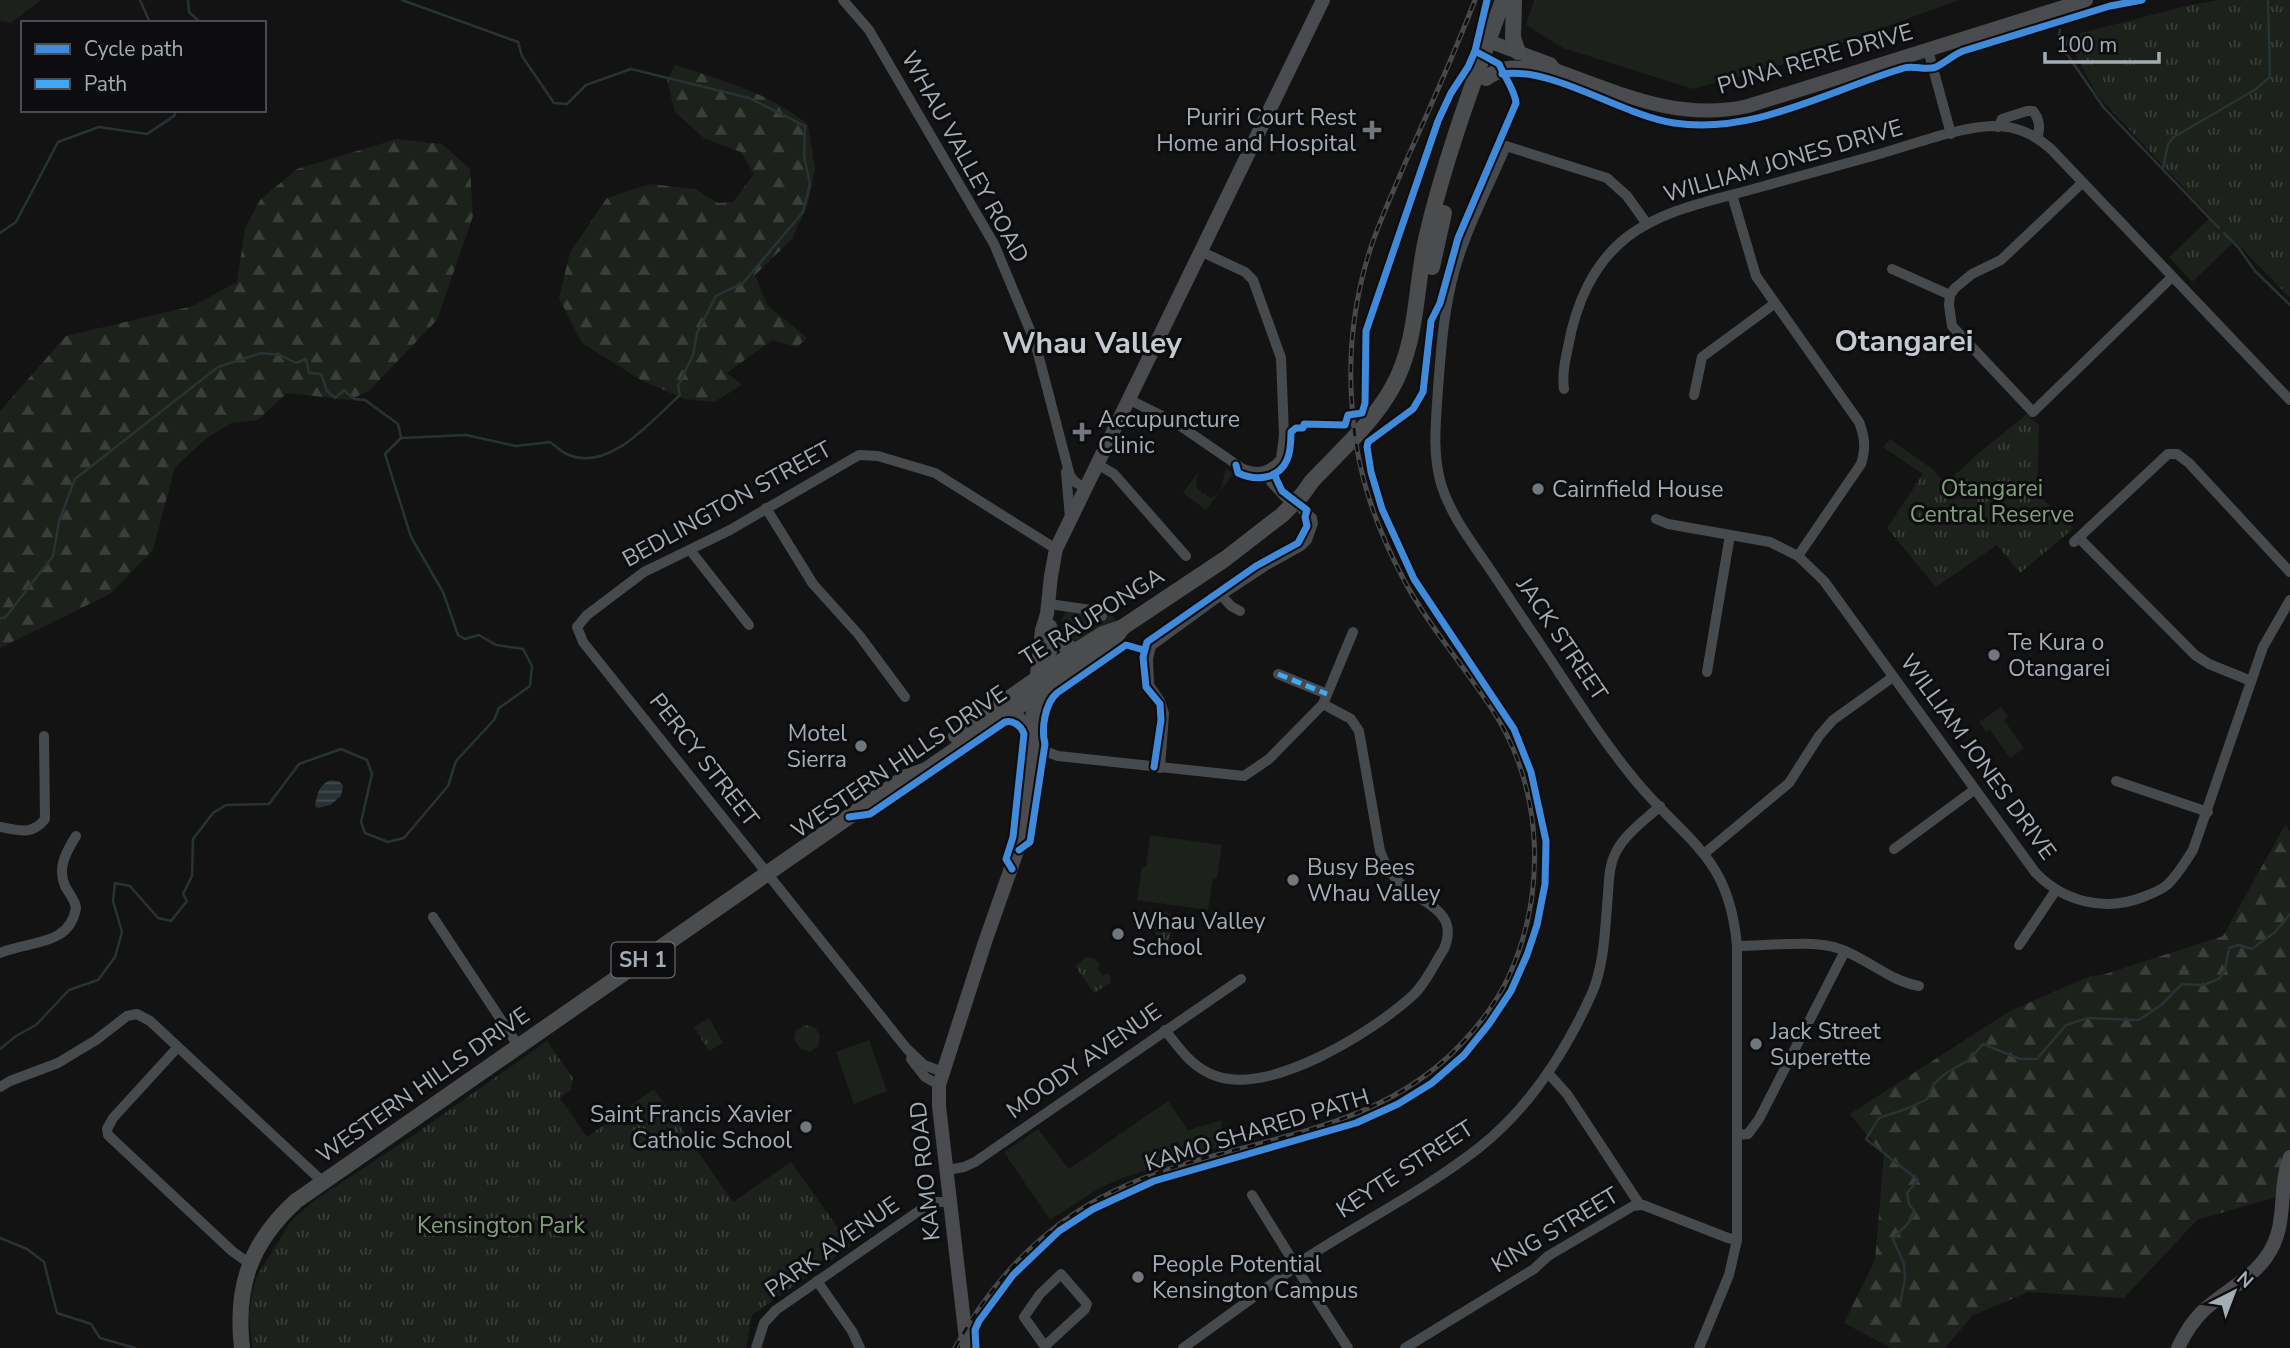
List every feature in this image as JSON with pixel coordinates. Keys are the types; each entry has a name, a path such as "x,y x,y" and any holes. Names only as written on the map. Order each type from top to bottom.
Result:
{"highway":[{"name":"TE RAUPONGA","path":"905,777 920,762 1040,684 1076,651 1103,634 1124,627 1301,505 1380,406 1403,365 1410,343 1426,240 1463,111 1510,0"},
{"path":"1510,0 1513,38 1518,52"},
{"name":"TE RAUPONGA","path":"1301,505 1386,409 1410,369 1420,335 1434,258 1457,164 1486,78 1492,47"},
{"path":"1486,78 1495,71 1509,68 1552,71"},
{"name":"WESTERN HILLS DRIVE","path":"242,1348 241,1298 250,1264 261,1242 279,1217 296,1201 905,777 926,770 1007,714 1040,684 1110,644 1124,627"},
{"path":"1052,633 1067,647 1076,651"},
{"path":"1007,714 1021,721 1035,736"}],"main road":[{"name":"KAMO ROAD","path":"1023,834 1021,821 1035,736 1042,630 1048,609 1056,549 1323,0"},
{"name":"PUNA RERE DRIVE","path":"1492,47 1552,71 1658,105 1708,112 1748,106 2087,0"},
{"name":"PUNA RERE DRIVE","path":"1492,47 1518,52 1550,64 1552,71"},
{"name":"KAMO ROAD","path":"1040,684 1052,633 1048,609"},
{"name":"KAMO ROAD","path":"967,1348 939,1106 941,1078 1023,834 1031,819 1037,767 1035,736"},
{"path":"2178,1348 2200,1313 2249,1276 2268,1255 2280,1229 2283,1183 2290,1157"}],"street":[{"name":"WHAU VALLEY ROAD","path":"843,0 869,30 995,244 1035,342 1066,465 1073,481 1085,488"},
{"path":"1928,50 1951,134"},
{"name":"WILLIAM JONES DRIVE","path":"1998,127 2002,119 2033,111 2040,131 2036,137"},
{"name":"WILLIAM JONES DRIVE","path":"1564,389 1562,375 1580,299 1599,267 1613,251 1647,224 1675,211 1951,134 1998,127 2026,131 2036,137 2290,400"},
{"name":"JACK STREET","path":"1647,224 1627,196 1607,178 1506,146 1460,254 1447,304 1435,419 1436,457 1441,484 1462,528 1635,780 1705,853 1720,876 1729,898 1737,946 1737,1240 1733,1264 1699,1348"},
{"path":"2082,183 2001,260 1962,281 1950,295 1949,314 1952,326 2033,412 2172,278"},
{"path":"1732,195 1756,276 1859,422 1865,438 1866,449 1861,464 1798,556"},
{"path":"1128,399 1176,423 1243,469 1253,472 1266,471 1276,465 1284,452 1280,355 1253,280 1245,272 1200,251"},
{"path":"1892,269 1950,295"},
{"path":"1694,395 1702,356 1774,303"},
{"name":"BEDLINGTON STREET","path":"577,627 587,615 644,572 730,530 859,455 869,454 935,473 1056,549"},
{"path":"2251,681 2209,664 2195,655 2077,540 2168,454 2177,454 2189,463 2290,572"},
{"path":"1097,464 1114,474 1186,556"},
{"name":"WHAU VALLEY ROAD","path":"1066,465 1070,518"},
{"path":"1160,768 1163,707 1149,685 1149,652 1155,641 1265,566 1301,547 1313,527 1301,505 1271,482 1266,471"},
{"path":"766,508 813,584 859,635 905,696"},
{"name":"WILLIAM JONES DRIVE","path":"1656,519 1668,524 1770,542 1798,556 1824,581 2035,872 2044,882 2072,898 2105,904 2137,900 2158,890 2175,877 2193,850 2263,647 2290,600"},
{"path":"1707,672 1730,535"},
{"path":"690,550 749,625"},
{"path":"1221,595 1240,611"},
{"path":"1048,609 1091,610 1102,616"},
{"name":"PERCY STREET","path":"577,627 583,642 907,1049 941,1078"},
{"path":"1035,736 1044,751 1058,756 1244,776 1269,759 1325,699 1353,632"},
{"path":"1165,1030 1187,1058 1209,1074 1238,1080 1272,1075 1316,1059 1377,1023 1416,992 1447,941 1448,927 1441,914 1405,887 1384,862 1359,731 1351,719 1325,699 1278,674"},
{"path":"1705,853 1789,783 1819,736 1833,720 1893,677"},
{"path":"0,827 33,831 45,819 44,736"},
{"path":"1037,767 1047,758 1058,756"},
{"path":"2116,781 2208,812"},
{"path":"1894,849 1974,790"},
{"name":"KEYTE STREET","path":"1183,1348 1296,1266 1482,1146 1524,1104 1548,1073 1566,1043 1598,977 1610,869 1616,852 1660,806"},
{"path":"0,953 55,939 71,922 76,908 65,886 63,862 76,836"},
{"path":"2019,945 2056,890"},
{"path":"433,917 519,1047"},
{"path":"1737,946 1816,945 1838,948 1905,983 1919,986"},
{"path":"1738,1135 1748,1134 1759,1119 1845,951"},
{"name":"MOODY AVENUE","path":"947,1170 975,1162 1241,979"},
{"path":"0,1087 58,1063 96,1040 127,1016 137,1014 150,1021 323,1182"},
{"path":"177,1048 113,1118 107,1129 111,1140 232,1251 250,1264"},
{"path":"1548,1073 1567,1094 1640,1205"},
{"path":"1252,1195 1348,1348"},
{"name":"PARK AVENUE","path":"756,1348 764,1323 776,1310 926,1206 935,1202 951,1202"},
{"name":"KING STREET","path":"1405,1348 1534,1269 1548,1256 1625,1209 1640,1205 1737,1240"},
{"path":"1061,1274 1087,1304 1086,1309 1045,1347 1024,1317 1040,1294 1061,1274"},
{"path":"817,1281 852,1331 860,1348"}],"green space":[{"path":"0,0 41,0 11,23 0,21"},
{"path":"1534,0 1959,0 1781,65 1693,89 1563,48 1526,25"},
{"path":"2220,0 2290,0 2290,298 2235,241 2192,282 2169,257 2211,217 2098,96 2074,52 2065,45 2066,37 2190,5"},
{"path":"675,65 762,96 808,125 815,169 808,204 792,239 755,275 767,305 807,338 797,347 772,340 727,373 742,385 714,402 685,399 641,380 582,343 559,298 570,252 607,198 650,184 695,189 718,203 733,202 754,174 741,152 704,138 675,112 667,80"},
{"path":"397,139 442,144 470,169 473,216 437,320 370,390 350,400 287,393 258,420 231,423 207,438 175,467 153,550 110,594 0,648 0,411 66,336 193,306 237,282 245,228 260,200 297,169"},
{"name":"Otangarei Central Reserve","path":"2027,414 2039,425 2037,494 2074,528 2020,573 1997,545 1936,587 1887,528 1923,474 1883,447 1890,439 1934,470 1945,484"},
{"path":"1226,468 1233,474 1220,491"},
{"path":"1199,471 1196,485 1202,495 1205,492 1206,496 1212,497 1219,493 1206,510 1183,493"},
{"path":"1066,611 1087,615 1092,621 1111,614 1116,620 1081,643 1073,644 1062,631 1062,619"},
{"path":"2001,707 2008,716 2004,720 2024,748 2010,758 1990,730 1986,732 1979,722"},
{"path":"2285,825 2290,831 2290,1153 2276,1197 2197,1220 2124,1298 2029,1292 1973,1315 1945,1348 1891,1348 1844,1323 1875,1260 1884,1155 1850,1114 2010,1011 2090,976 2102,975 2223,936"},
{"path":"1150,835 1222,845 1208,910 1137,900 1142,867 1146,867"},
{"path":"1165,911 1174,917 1175,923 1168,941 1159,943 1156,928 1161,913"},
{"path":"1087,957 1100,964 1098,969 1103,976 1108,973 1111,978 1110,983 1094,993 1075,966"},
{"path":"709,1018 723,1043 709,1051 694,1027"},
{"path":"806,1025 815,1028 820,1036 818,1046 810,1052 801,1049 794,1039 796,1030"},
{"path":"869,1040 887,1091 854,1104 836,1052"},
{"name":"Kensington Park","path":"547,1041 573,1078 571,1090 560,1098 587,1137 654,1089 733,1202 791,1162 851,1246 752,1315 746,1348 252,1348 249,1317 252,1292 257,1276 291,1221 315,1200"},
{"path":"1168,1101 1188,1130 1222,1120 1221,1131 1226,1145 1122,1178 1098,1189 1050,1220 1004,1152 1038,1129 1069,1169"}],"shaded area":[{"path":"332,780 343,786 341,796 330,805 318,808 315,806 319,790"}],"waterway":[{"path":"140,0 149,21"},
{"path":"188,0 189,12 199,21"},
{"path":"0,1049 36,1025 69,990 98,980 115,957 122,932 113,901 115,883 130,886 158,918 171,921 187,901 183,894 192,876 193,839 213,813 226,805 269,804 299,764 341,749 367,760 372,774 361,822 365,833 388,842 404,838 448,786 456,761 494,720 499,708 530,686 532,666 523,649 496,645 479,635 465,639 458,635 443,592 411,537 385,454 401,438 466,435 516,446 550,442 566,454 584,458 615,450 629,441 680,395 678,386 693,355 697,333 716,296 743,283 803,212 810,184 804,156 805,126 749,98 631,69 586,85 567,104 554,103 522,56 518,42 402,0"},
{"path":"2163,168 2168,144 2174,137 2256,89 2270,77 2268,0"},
{"path":"2060,30 2058,41 2104,108 2219,228"},
{"path":"0,233 16,222 58,142 99,127 147,134 176,112"},
{"path":"2224,233 2255,271 2290,305"},
{"path":"0,618 5,618 53,556 59,521 75,479 218,367 261,353 280,355 296,363 306,359 309,373 321,374 327,391 335,398 344,390 354,399 365,400 398,424 401,437"},
{"path":"1900,1304 1905,1279 1904,1264 1893,1239 1915,1212 1909,1204 1907,1193 1918,1180 1866,1139 1879,1118 1927,1099 1934,1084 1946,1073 1969,1060 1983,1044 2020,1059 2037,1059 2066,1025 2088,1018 2139,1020 2161,1005 2182,984 2203,985 2219,979 2225,969 2229,948 2239,945 2252,949 2275,932 2290,914"},
{"path":"0,1238 27,1249 44,1262 57,1313 91,1324 100,1338 135,1348"}],"railway":[{"path":"955,1348 1003,1277 1065,1220 1114,1191 1158,1173 1342,1119 1386,1100 1426,1075 1463,1042 1488,1012 1508,978 1529,914 1534,880 1531,812 1524,779 1513,747 1497,717 1414,598 1384,539 1368,495 1357,451 1351,385 1356,307 1370,250 1475,0"}],"marked path":[{"path":"1278,674 1327,694"}],"cycle path":[{"path":"1236,465 1238,473 1245,476 1259,478 1272,475 1278,472 1287,460 1291,432 1296,428 1303,428 1304,424 1345,425 1348,415 1362,413 1365,403 1366,331 1438,121 1475,51 1487,0"},
{"path":"1502,74 1522,73 1543,77 1632,111 1674,123 1734,123 1791,108 1904,68 1936,67 1963,51 2110,6 2142,0"},
{"name":"KAMO SHARED PATH","path":"976,1348 975,1330 979,1321 1013,1275 1059,1231 1093,1209 1154,1181 1356,1123 1398,1104 1432,1083 1464,1055 1489,1024 1511,991 1527,955 1537,925 1545,884 1546,841 1531,772 1514,729 1414,579 1382,509 1367,447 1368,442 1413,409 1423,392 1431,321 1440,303 1458,238 1516,103 1512,88 1499,64 1475,51"},
{"path":"1154,767 1161,720 1160,704 1146,687 1143,657 1147,642 1256,566 1298,543 1307,526 1307,510 1282,491 1274,474"},
{"path":"1019,850 1030,842 1045,744 1045,717 1053,697 1126,645 1144,650"},
{"path":"849,817 870,814 1005,722 1014,723 1024,734 1013,837 1006,859 1012,869"}],"place":[{"name":"Puriri Court Rest Home and Hospital","path":"1372,130"},
{"name":"Accupuncture Clinic","path":"1082,432"},
{"name":"Cairnfield House","path":"1538,489"},
{"name":"Te Kura o Otangarei","path":"1994,655"},
{"name":"Motel Sierra","path":"861,746"},
{"name":"Busy Bees Whau Valley","path":"1293,880"},
{"name":"Whau Valley School","path":"1118,934"},
{"name":"Jack Street Superette","path":"1756,1044"},
{"name":"Saint Francis Xavier Catholic School","path":"806,1127"},
{"name":"People Potential Kensington Campus","path":"1138,1277"}],"district":[{"name":"Otangarei","path":"1904,341"},
{"name":"Whau Valley","path":"1092,343"}]}
